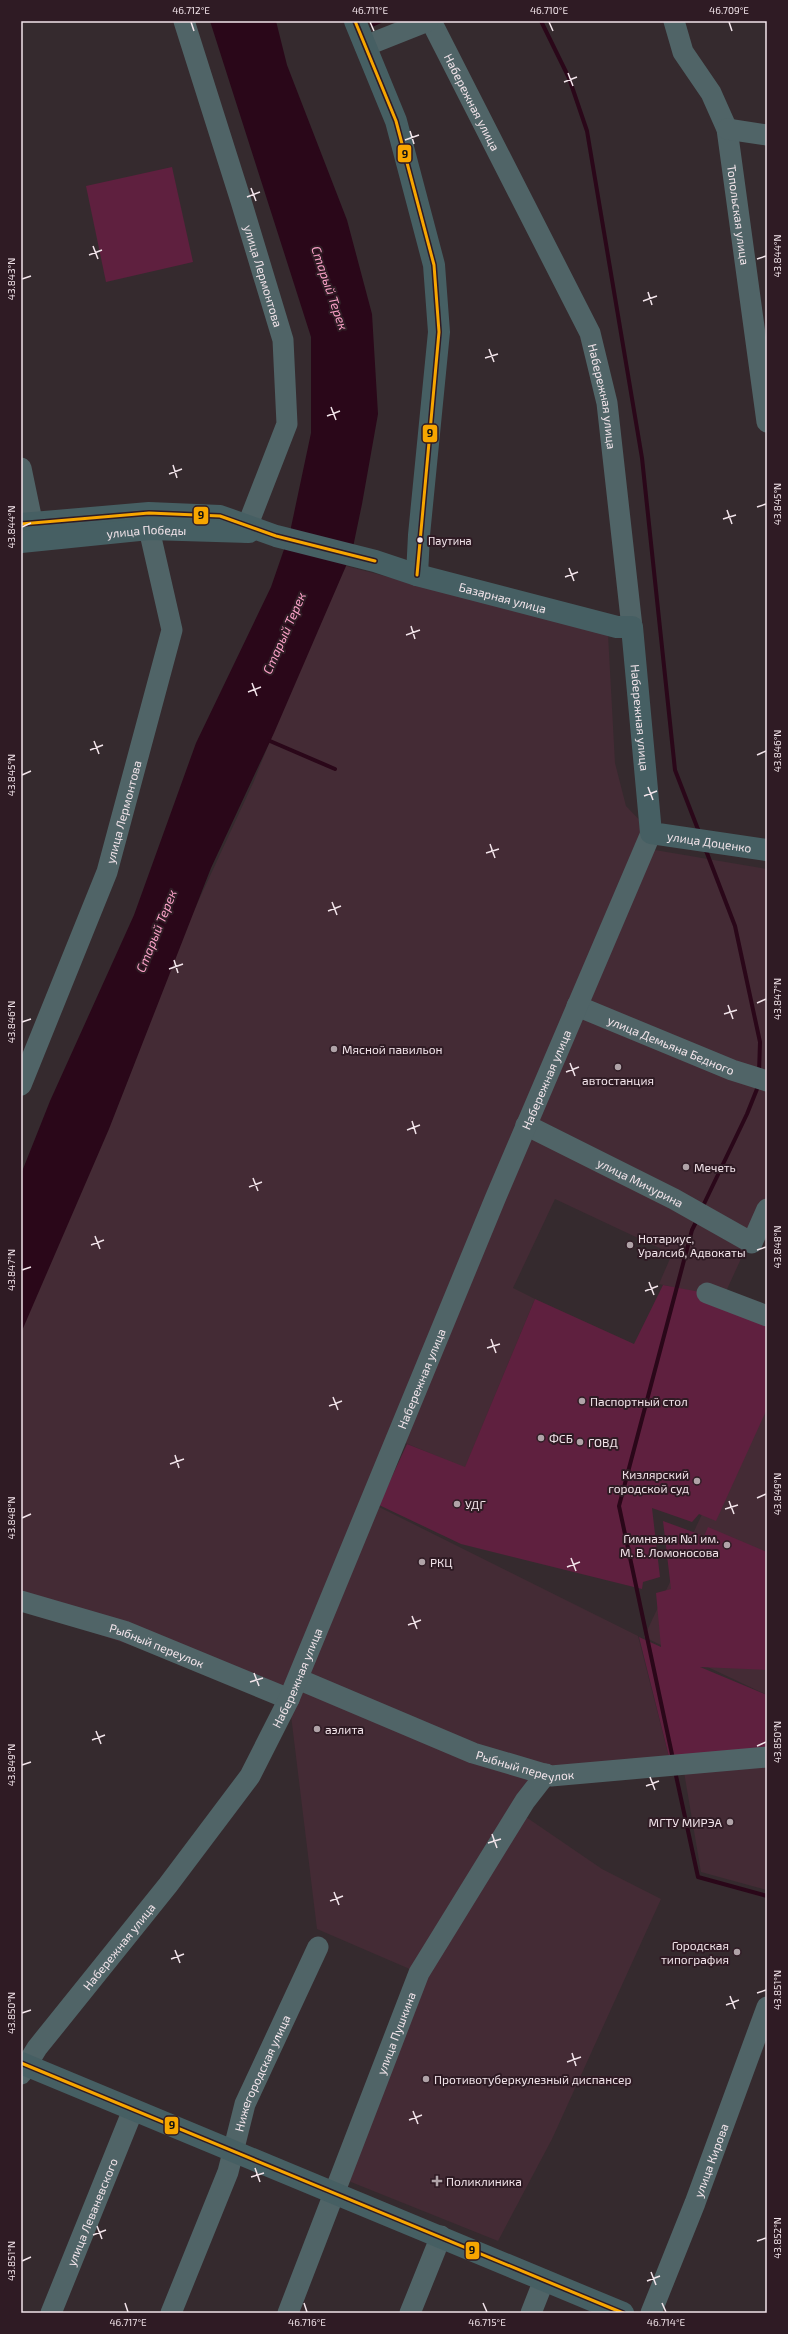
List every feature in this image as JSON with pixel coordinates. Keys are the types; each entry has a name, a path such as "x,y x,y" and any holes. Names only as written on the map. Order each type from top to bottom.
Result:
{"main road":[{"path":"355,21 396,121 434,265 439,332 416,576"},
{"name":"улица Победы","path":"27,532 149,513 220,516 246,529"},
{"name":"улица Победы","path":"27,532 148,529 246,529 375,561"},
{"name":"Базарная улица","path":"375,561 416,576 617,627 632,628"},
{"name":"Набережная улица","path":"632,628 651,833"},
{"name":"улица Доценко","path":"651,833 767,850"},
{"path":"22,2067 133,2110 335,2194 441,2236 623,2313"}],"street":[{"name":"улица Лермонтова","path":"184,21 283,340 287,424 246,529"},
{"name":"Набережная улица","path":"365,46 429,21 590,333 607,403 632,628"},
{"name":"Топольская улица","path":"674,21 683,52 712,93 727,129 767,421"},
{"path":"727,129 767,135"},
{"path":"21,468 27,532"},
{"name":"улица Лермонтова","path":"21,1085 107,872 172,630 148,529"},
{"name":"Набережная улица","path":"22,2067 60,2017 168,1885 250,1776 298,1679 526,1124 651,833"},
{"name":"улица Демьяна Бедного","path":"577,1006 732,1070 767,1081"},
{"name":"улица Мичурина","path":"526,1124 674,1200 752,1243 767,1209"},
{"path":"707,1292 767,1316"},
{"name":"Рыбный переулок","path":"21,1601 124,1631 289,1699"},
{"name":"Рыбный переулок","path":"298,1679 473,1753 551,1776 767,1757"},
{"name":"улица Пушкина","path":"288,2313 419,1973 525,1801 546,1774"},
{"name":"Нижегородская улица","path":"171,2313 228,2172 245,2104 318,1947"},
{"name":"улица Кирова","path":"651,2313 695,2203 767,2007"},
{"name":"улица Леваневского","path":"51,2313 133,2110"},
{"path":"410,2313 441,2236"},
{"path":"531,2313 544,2280"}],"shaded area":[{"path":"172,167 193,262 106,282 86,186"},
{"path":"346,566 608,634 615,763 626,806 652,833 649,849 767,869 767,1202 723,1298 659,1284 672,1254 555,1199 513,1288 535,1299 465,1468 396,1439 371,1503 638,1636 671,1765 551,1776 526,1817 602,1869 661,1899 552,2139 498,2241 341,2178 419,1973 317,1929 289,1699 21,1608 21,1330 122,1095 185,930 254,781 292,686"},
{"path":"663,1285 716,1295 767,1320 767,1409 716,1521 699,1514 692,1522 652,1508 660,1577 643,1582 642,1589 461,1544 379,1505 407,1444 465,1467 535,1299 634,1344"},
{"name":"Гимназия №1 им. М. В. Ломоносова","path":"767,1322 767,1695 644,1637 731,1453"},
{"path":"663,1521 704,1536 708,1527 767,1552 767,1670 700,1667 767,1695 767,1754 671,1765 639,1637 661,1647 656,1593 671,1589"},
{"name":"МГТУ МИРЭА","path":"767,1765 767,1890 701,1872 684,1772"}],"water":[{"name":"Старый Терек","path":"210,21 276,21 287,65 347,220 372,314 378,414 352,552 274,733 211,868 109,1129 21,1333 21,1174 50,1101 134,915 196,743 271,587 290,532 311,433 311,337"}],"waterway":[{"path":"372,25 381,21"},
{"path":"541,21 569,78 587,131 642,458 675,770 699,832"},
{"path":"270,741 335,769"},
{"path":"705,848 735,926 760,1042 759,1073"},
{"path":"702,1208 747,1114 759,1084"},
{"path":"673,1759 619,1506 692,1230 698,1218"},
{"path":"675,1771 698,1877 767,1896"}],"transit line":[{"name":"9","path":"355,21 396,121 434,265 439,332 417,575"},
{"name":"9","path":"21,524 149,513 220,516 276,536 375,561"},
{"name":"9","path":"21,2063 623,2313"}],"place":[{"name":"Паутина","path":"420,540"},
{"name":"Мясной павильон","path":"334,1049"},
{"name":"автостанция","path":"618,1067"},
{"name":"Мечеть","path":"686,1167"},
{"name":"Нотариус, Уралсиб, Адвокаты","path":"630,1245"},
{"name":"Паспортный стол","path":"582,1401"},
{"name":"ФСБ","path":"541,1438"},
{"name":"ГОВД","path":"580,1442"},
{"name":"Кизлярский городской суд","path":"697,1481"},
{"name":"УДГ","path":"457,1504"},
{"name":"Гимназия №1 им. М. В. Ломоносова","path":"727,1545"},
{"name":"РКЦ","path":"422,1562"},
{"name":"аэлита","path":"317,1729"},
{"name":"МГТУ МИРЭА","path":"730,1822"},
{"name":"Городская типография","path":"737,1952"},
{"name":"Противотуберкулезный диспансер","path":"426,2079"},
{"name":"Поликлиника","path":"437,2181"}]}
